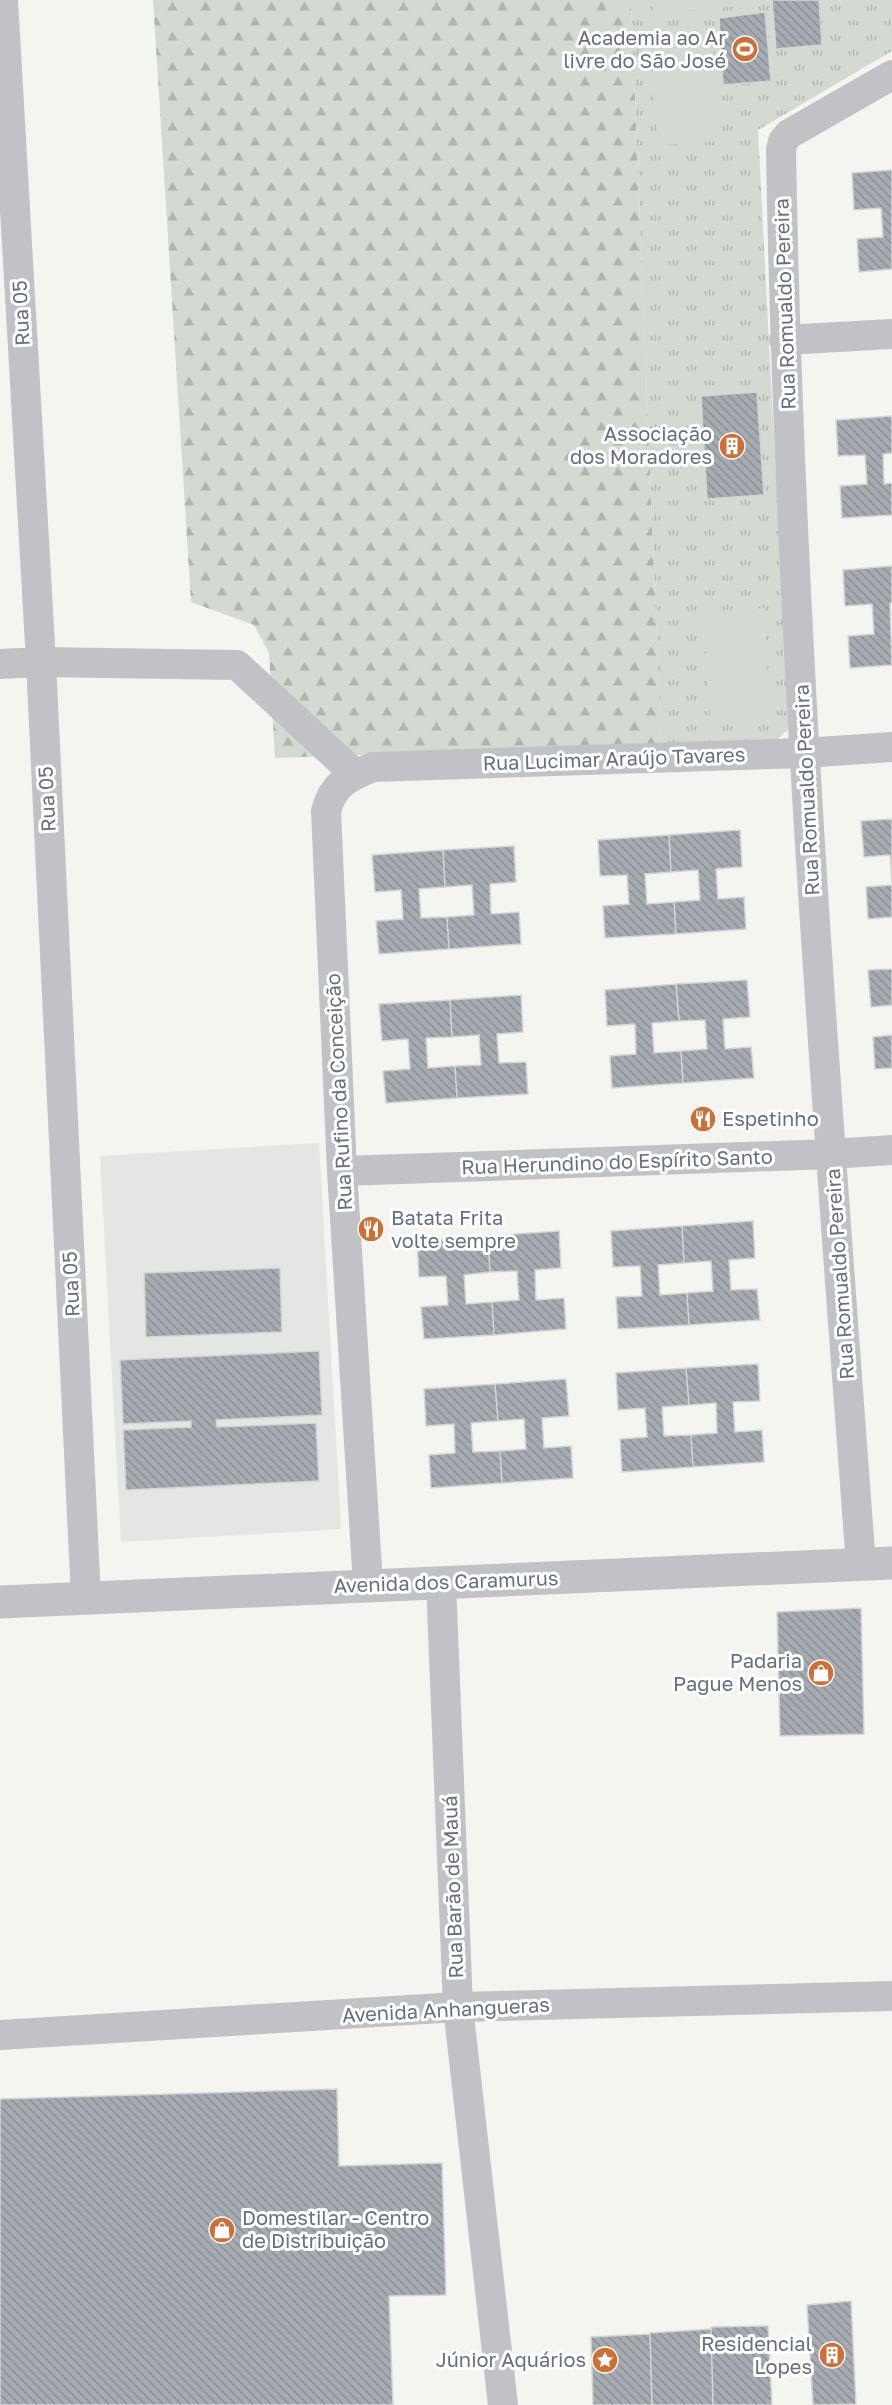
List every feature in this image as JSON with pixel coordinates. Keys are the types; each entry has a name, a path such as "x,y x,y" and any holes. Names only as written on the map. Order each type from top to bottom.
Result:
{"street":[{"name":"Rua 05","path":"3,0 41,662 86,1598"},
{"name":"Rua Romualdo Pereira","path":"877,1564 831,1154 804,753 784,340 781,150 783,141 789,134 892,75"},
{"path":"784,340 892,334"},
{"path":"0,664 41,662 237,664 348,779"},
{"name":"Rua Lucimar Araújo Tavares","path":"348,779 373,767 804,753 892,747"},
{"name":"Rua Rufino da Conceição","path":"348,779 330,796 326,811 342,1171 368,1585"},
{"name":"Rua Herundino do Espírito Santo","path":"342,1171 892,1150"},
{"name":"Avenida dos Caramurus","path":"0,1602 877,1564"},
{"name":"Rua Barão de Mauá","path":"441,1582 458,2007 503,2405"},
{"name":"Avenida Anhangueras","path":"0,2035 458,2007 892,1996"}],"shaded area":[{"path":"319,1143 341,1529 121,1542 100,1156"}],"green space":[{"path":"153,0 631,0 661,744 275,758 269,653 254,625 191,602"},
{"path":"631,0 892,0 892,51 758,130 789,729 775,741 661,744"},
{"path":"652,0 760,0 760,4 653,14"},
{"path":"712,34 718,141 658,145 651,38"},
{"path":"764,608 770,715 710,719 703,612"}],"building":[{"path":"772,0 819,0 822,45 776,49"},
{"name":"Academia ao Ar livre do São José","path":"765,12 771,81 723,85 719,18"},
{"path":"892,170 892,269 859,272 857,239 883,237 881,208 854,210 852,173"},
{"name":"Associação dos Moradores","path":"757,392 764,495 707,499 701,396"},
{"path":"892,416 892,453 883,454 884,484 892,483 892,515 842,518 840,486 867,484 865,455 838,456 836,420"},
{"path":"892,566 892,603 890,603 892,665 850,668 848,636 874,634 872,604 845,606 843,570"},
{"path":"892,819 892,883 890,855 864,857 861,821"},
{"path":"740,830 742,867 716,869 718,899 744,897 746,929 676,934 674,902 700,900 698,870 671,872 669,835"},
{"path":"669,835 671,872 645,874 647,904 674,902 676,934 605,938 603,906 629,904 627,875 600,876 598,840"},
{"path":"514,846 516,882 490,884 491,914 519,912 521,944 449,949 447,917 474,915 472,885 445,887 443,850"},
{"path":"443,850 445,887 419,889 421,918 447,917 449,949 379,954 376,921 403,919 401,890 375,892 372,855"},
{"path":"892,885 892,917 868,919 866,887"},
{"path":"892,969 892,1005 871,1007 868,970"},
{"path":"747,980 750,1017 723,1019 725,1049 751,1047 754,1078 683,1083 681,1051 707,1049 705,1020 679,1021 676,984"},
{"path":"676,984 679,1021 652,1023 654,1053 681,1051 683,1083 612,1088 610,1056 636,1054 635,1024 607,1026 605,990"},
{"path":"521,995 523,1032 497,1034 499,1063 526,1062 528,1094 457,1098 455,1066 481,1065 479,1035 452,1037 450,1000"},
{"path":"450,1000 452,1037 426,1038 428,1068 455,1066 457,1098 386,1103 383,1071 410,1069 408,1039 382,1041 379,1004"},
{"path":"892,1035 892,1068 875,1069 873,1037"},
{"path":"753,1221 755,1258 729,1260 731,1290 757,1289 760,1320 689,1325 687,1293 713,1291 711,1261 684,1263 682,1226"},
{"path":"682,1226 684,1263 658,1265 660,1295 687,1293 689,1325 618,1329 616,1297 642,1296 640,1266 613,1267 611,1231"},
{"path":"559,1231 561,1268 535,1270 536,1300 564,1298 566,1329 494,1335 492,1302 519,1300 517,1271 490,1272 488,1236"},
{"path":"488,1236 490,1272 464,1275 466,1304 492,1302 494,1335 424,1339 421,1307 448,1305 446,1276 419,1277 417,1241"},
{"path":"280,1268 282,1332 146,1337 144,1273"},
{"path":"319,1351 322,1415 216,1420 217,1427 316,1423 319,1481 126,1490 123,1430 191,1427 191,1421 123,1424 120,1360"},
{"path":"758,1364 760,1401 733,1402 735,1432 762,1430 764,1462 693,1467 691,1435 717,1433 716,1403 689,1405 686,1368"},
{"path":"686,1368 689,1405 662,1407 664,1436 691,1435 693,1467 622,1472 620,1439 647,1437 645,1408 618,1410 616,1373"},
{"path":"566,1379 569,1416 542,1418 544,1448 571,1446 573,1478 502,1483 500,1451 526,1449 524,1419 498,1421 495,1384"},
{"path":"495,1384 498,1421 471,1423 473,1452 500,1451 502,1483 431,1488 429,1455 455,1453 454,1424 426,1426 424,1389"},
{"name":"Padaria Pague Menos","path":"861,1608 864,1734 780,1736 777,1612"},
{"name":"Domestilar - Centro de Distribuição","path":"337,2089 339,2166 442,2163 446,2295 389,2296 393,2405 0,2405 0,2099"},
{"name":"Residencial Lopes","path":"851,2301 856,2404 813,2405 807,2305"},
{"path":"768,2326 772,2405 713,2405 711,2327"},
{"path":"711,2329 713,2405 652,2405 650,2333"},
{"path":"650,2334 652,2405 593,2405 591,2337"}],"place":[{"name":"Academia ao Ar livre do São José","path":"745,49"},
{"name":"Associação dos Moradores","path":"732,446"},
{"name":"Espetinho","path":"703,1119"},
{"name":"Batata Frita volte sempre","path":"371,1229"},
{"name":"Padaria Pague Menos","path":"821,1673"},
{"name":"Domestilar - Centro de Distribuição","path":"222,2230"},
{"name":"Residencial Lopes","path":"832,2355"},
{"name":"Júnior Aquários","path":"605,2360"}]}
